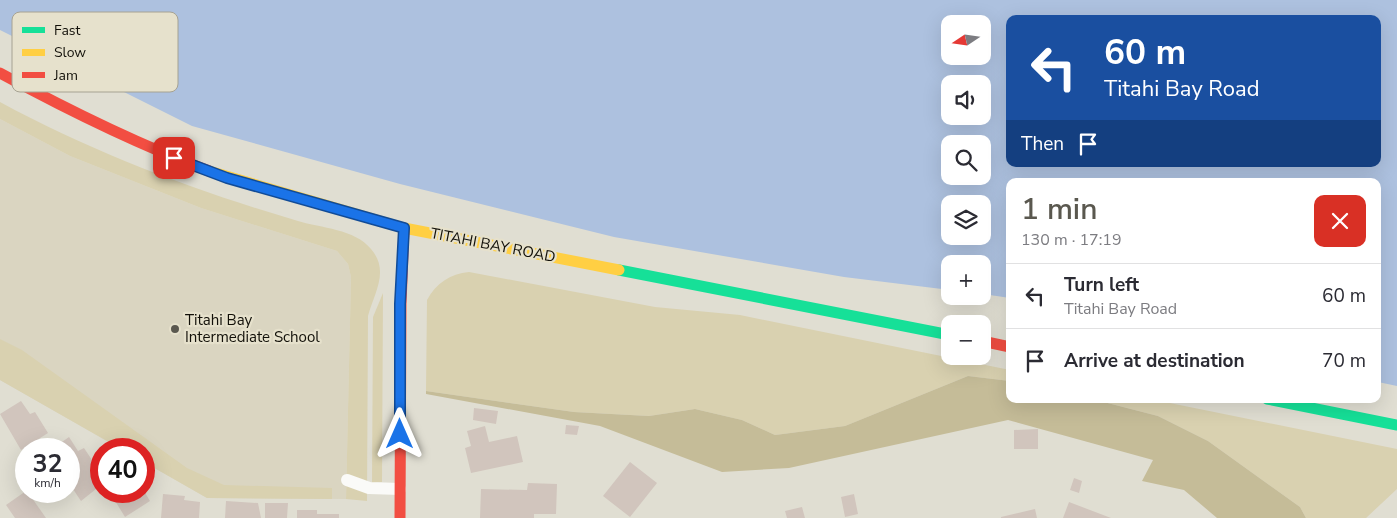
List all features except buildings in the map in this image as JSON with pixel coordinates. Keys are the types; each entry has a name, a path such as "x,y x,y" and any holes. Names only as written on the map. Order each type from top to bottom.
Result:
{"main road":[{"name":"TITAHI BAY ROAD","path":"0,74 12,80"},
{"name":"TITAHI BAY ROAD","path":"34,92 156,151 209,171 404,228 941,333"},
{"path":"400,518 400,304 404,228"},
{"path":"991,343 1006,346"},
{"path":"1287,403 1397,425"}],"lane":[{"path":"347,480 369,488 400,489"}],"shaded area":[{"path":"0,102 72,138 146,169 222,197 298,221 347,233 364,242 371,249 377,257 380,274 377,290 368,316 367,501 346,499 351,277 348,264 337,251 201,208 70,156 0,119"},
{"name":"Titahi Bay Intermediate School","path":"0,119 70,156 201,208 337,251 348,264 351,277 346,499 207,498 155,468 155,438 102,438 0,380"},
{"path":"469,272 655,307 740,315 941,356 941,365 985,365 1006,369 1006,381 968,376 845,426 775,435 742,420 695,409 649,416 574,412 426,391 427,300 439,284 456,275"},
{"path":"383,293 382,482 372,483 373,317"},
{"path":"0,339 22,350 145,438 102,438 0,380"},
{"path":"968,376 1006,381 1006,403 1108,403 1158,416 1208,441 1300,507 1306,518 1217,518 1184,490 1142,481 1153,460 1008,420 789,468 722,472 600,426 426,394 426,391 574,412 649,416 695,409 742,420 775,435 845,426"},
{"path":"1108,403 1170,403 1397,449 1397,489 1366,518 1306,518 1300,507 1208,441 1158,416"},
{"path":"155,445 187,468 224,485 332,488 332,499 207,498 155,468"}],"water":[{"path":"0,0 1397,0 1397,386 1381,383 1381,178 1006,178 1006,297 991,295 991,255 941,255 941,289 844,277 614,237 400,184 192,126 124,92 178,92 178,12 12,12 12,36 0,30"}],"traffic: fast":[{"path":"619,270 941,333"},
{"path":"1287,403 1397,425"}],"traffic: slow":[{"path":"209,171 404,228 619,270"}],"traffic: jam":[{"path":"0,73 12,79"},
{"path":"36,92 103,126 209,171"},
{"path":"400,518 401,304 404,228"},
{"path":"991,343 1006,346"}],"place":[{"name":"Titahi Bay Intermediate School","path":"175,329"}],"route":[{"path":"174,158 227,178 404,228 400,304 400,434"}]}
